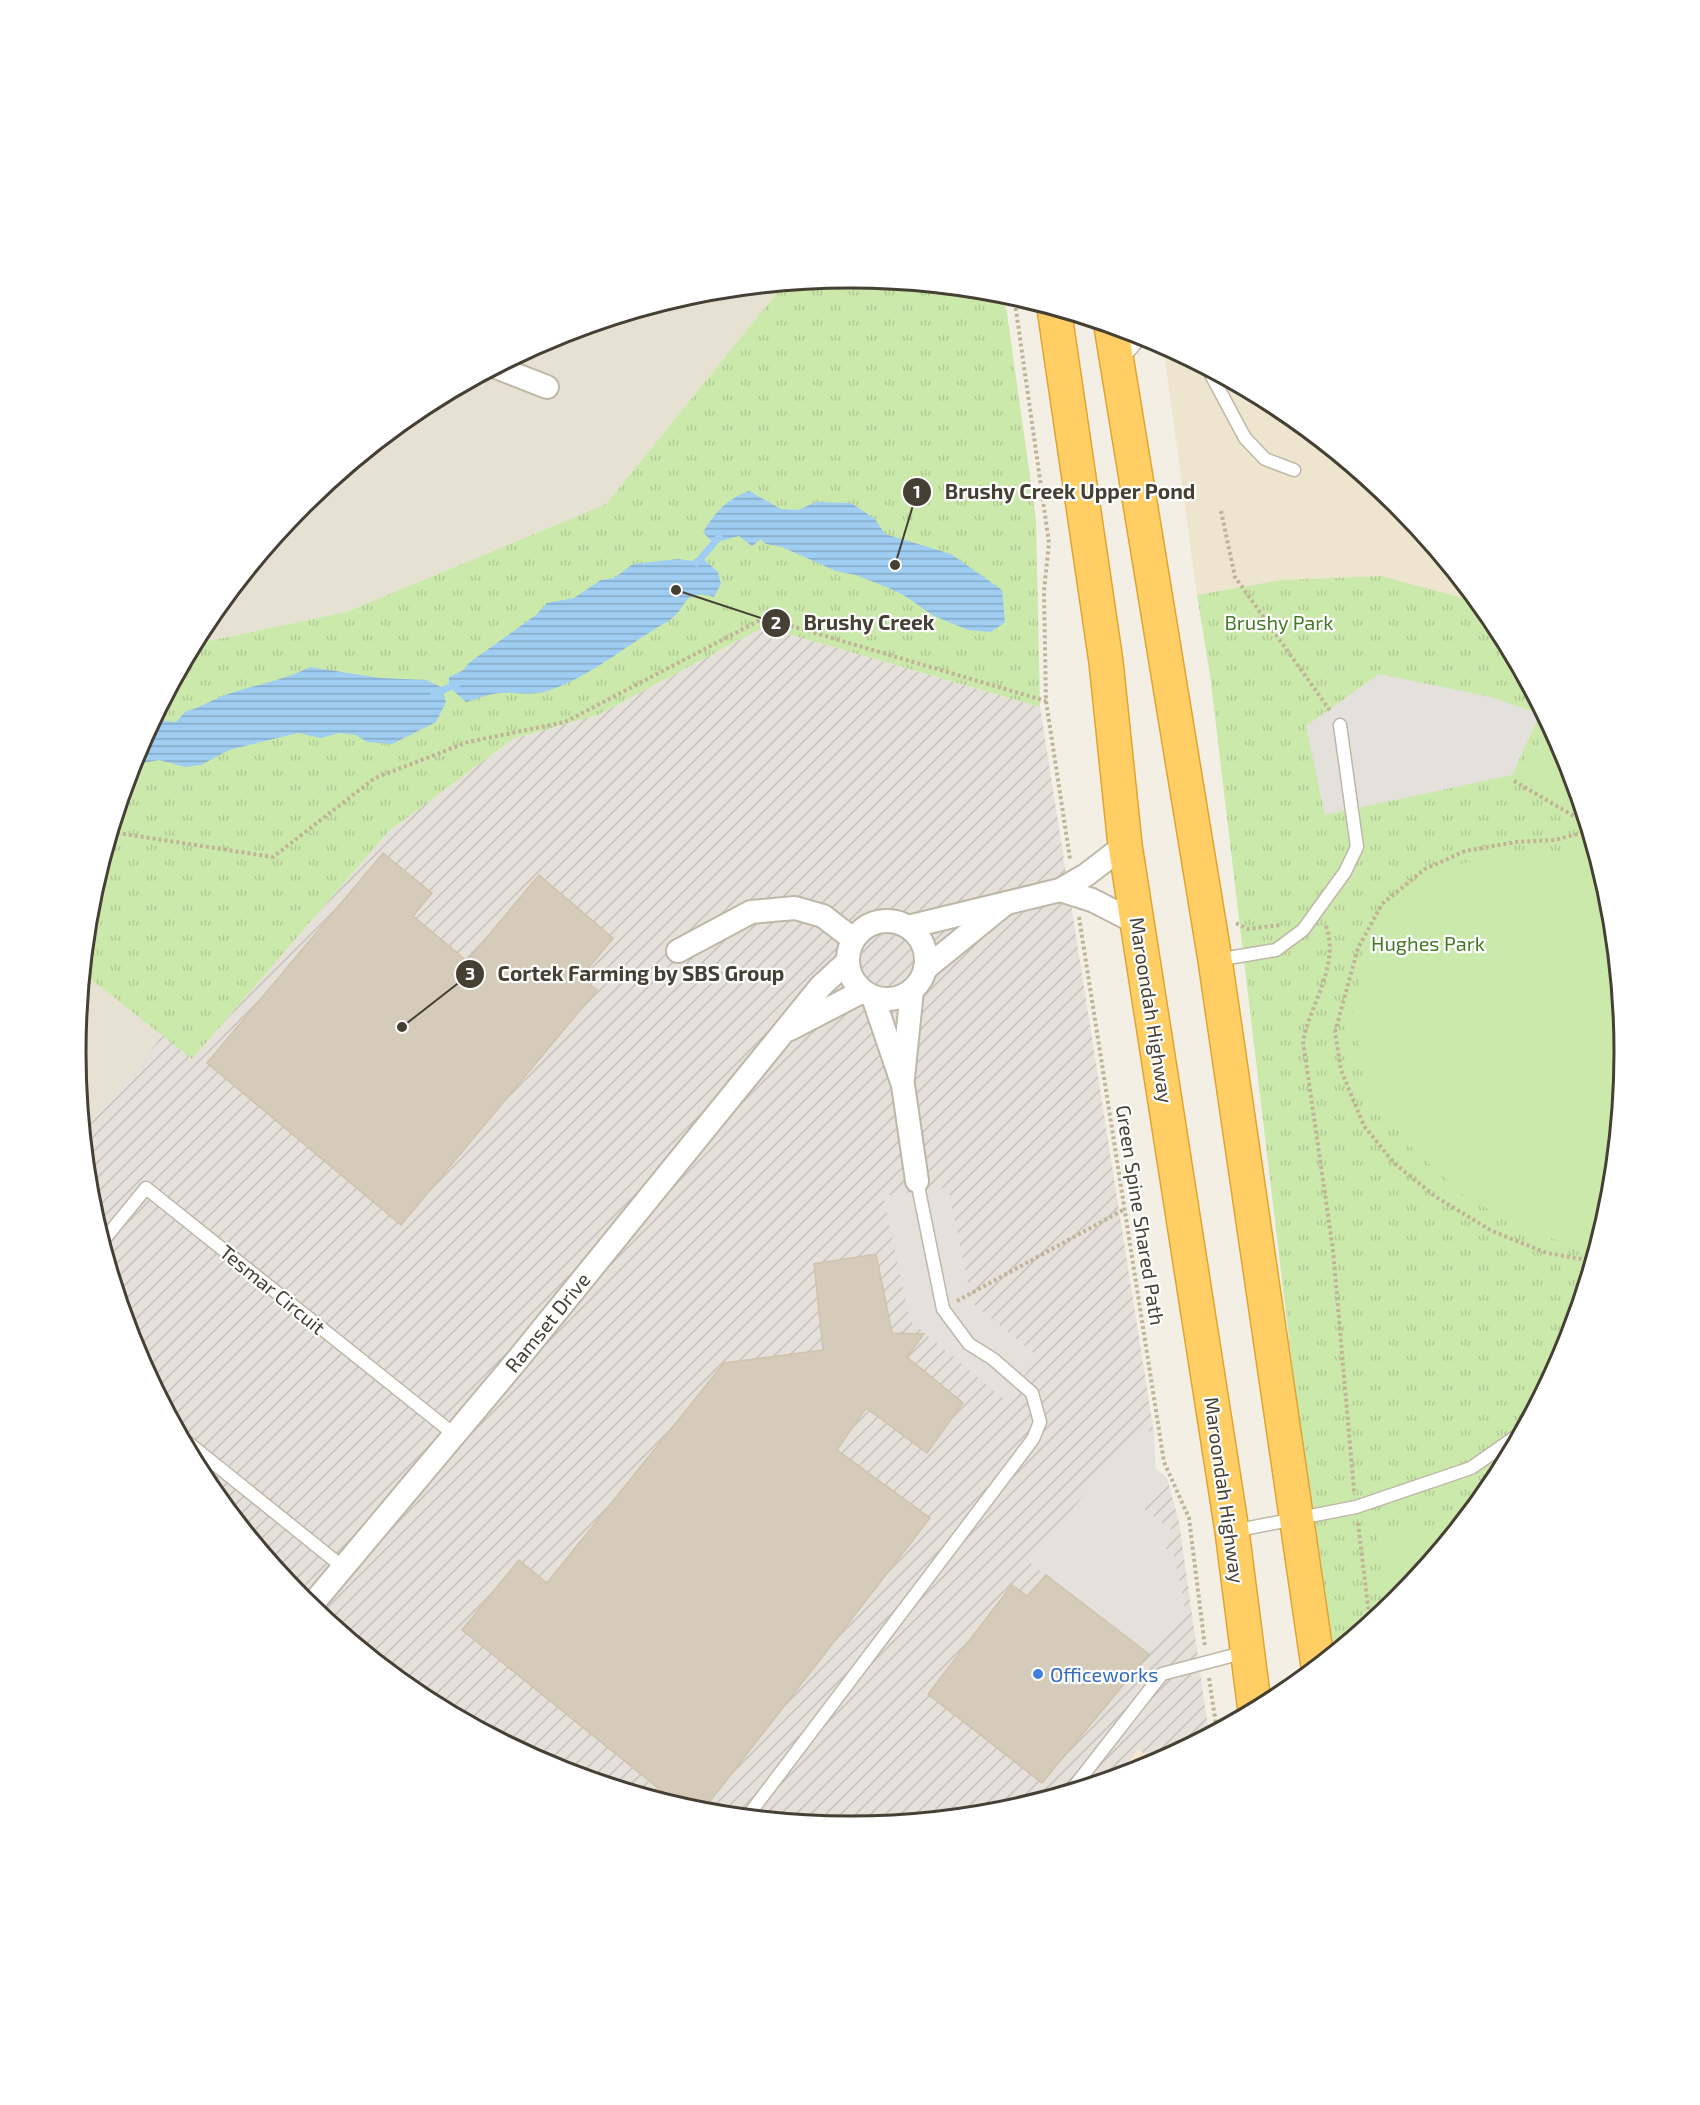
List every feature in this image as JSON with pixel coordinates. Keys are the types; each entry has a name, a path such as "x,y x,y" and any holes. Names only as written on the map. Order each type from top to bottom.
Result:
{"highway":[{"name":"Maroondah Highway","path":"1055,316 1106,662 1125,845 1232,1531 1254,1701"},
{"path":"1112,335 1215,960 1317,1658"}],"street":[{"path":"505,371 547,387"},
{"path":"908,927 1011,900 1070,889 1125,845"},
{"path":"1070,889 1139,924"},
{"path":"903,1085 912,990 925,969 1011,900"},
{"path":"678,951 751,912 795,908 823,916 853,939"},
{"path":"917,1181 903,1085 868,994 855,983 847,962 853,939 872,923 897,922 908,927 924,946 925,969"},
{"name":"Ramset Drive","path":"316,1600 455,1435 820,986 847,962"},
{"path":"868,994 894,999 912,990"},
{"name":"Ramset Drive","path":"781,1034 868,994"}],"lane":[{"path":"1117,365 1136,343"},
{"path":"1214,381 1245,438 1265,459 1294,470"},
{"path":"1215,960 1276,950 1303,930 1345,872 1357,847 1340,725"},
{"path":"752,1810 1033,1439 1040,1422 1032,1393 993,1359 969,1344 943,1309 917,1181"},
{"name":"Tesmar Circuit","path":"108,1234 146,1188 455,1435"},
{"path":"1232,1531 1356,1507 1471,1468 1507,1443"},
{"path":"197,1450 344,1568"},
{"path":"1079,1781 1162,1674 1247,1652"}],"path":[{"name":"Green Spine Shared Path","path":"1016,307 1049,543 1044,591 1046,701 1070,889 1125,1209 1164,1462 1189,1518 1216,1723"},
{"path":"1221,511 1235,577 1340,725"},
{"path":"118,833 273,857 375,778 468,742 565,722 764,618 1046,701"},
{"path":"1514,781 1577,818"},
{"path":"1582,833 1555,840 1516,842 1465,851 1425,869 1382,904 1358,948 1335,1032 1341,1070 1364,1126 1394,1163 1436,1197 1492,1231 1547,1253 1585,1260"},
{"path":"1320,907 1330,935 1332,954 1308,1018 1303,1049 1332,1250 1356,1507 1369,1613"},
{"path":"1232,917 1237,924 1248,928 1284,924"},
{"path":"943,1309 1125,1209"}],"shaded area":[{"path":"777,292 606,504 346,612 206,642 243,587 309,512 385,446 468,390 557,346 604,329 652,314 701,303"},
{"path":"1165,356 1232,390 1315,446 1391,512 1425,548 1465,599 1381,576 1281,580 1197,595"},
{"path":"764,627 1040,707 1154,1434 1155,1468 1167,1478 1179,1522 1208,1728 1148,1757 1138,1749 1126,1765 1096,1776 1048,1791 950,1810 850,1817 800,1815 750,1810 652,1791 557,1759 512,1738 468,1715 385,1659 309,1593 275,1557 243,1518 188,1435 164,1391 126,1298 100,1202 89,1125 163,1035 192,1059 388,832 513,739 598,715"},
{"path":"1379,674 1491,697 1535,712 1538,718 1512,775 1325,815 1306,726"},
{"path":"89,978 163,1035 89,1125 86,1052"},
{"path":"948,1187 972,1303 1039,1357 1005,1400 910,1321 883,1196"},
{"path":"1141,1425 1154,1434 1155,1468 1167,1478 1144,1509 1173,1531 1163,1546 1174,1554 1185,1609 1149,1654 1029,1562"},
{"path":"1138,1749 1148,1757 1143,1759 1126,1765"}],"green space":[{"path":"850,288 900,290 1004,304 1036,520 1040,707 764,627 598,715 513,739 388,832 192,1059 89,978 100,903 126,807 164,714 206,642 346,612 606,504 777,292"},
{"name":"Hughes Park","path":"1381,576 1465,599 1512,670 1536,714 1574,807 1600,903 1613,1002 1613,1103 1600,1202 1574,1298 1536,1391 1486,1477 1457,1518 1391,1593 1326,1650 1210,675 1197,595 1281,580"},
{"path":"1542,739 1549,743 1575,810 1520,778"},
{"path":"1571,855 1590,862 1600,903 1613,1002 1613,1103 1600,1202 1588,1250 1524,1229 1463,1195 1410,1146 1365,1083 1353,1013 1361,970 1375,938 1398,906 1428,881 1460,864 1493,857"},
{"path":"1455,1521 1425,1557 1389,1595 1377,1536"}],"water":[{"path":"749,491 781,509 798,510 816,502 851,503 875,519 885,534 951,554 1002,590 1005,622 991,632 968,630 934,616 889,588 856,575 836,571 782,547 766,544 761,539 752,546 739,536 713,543 703,532 717,512 728,502"},
{"path":"700,556 718,572 721,584 714,597 696,595 690,597 674,617 579,677 547,691 530,694 497,693 466,702 449,687 449,677 462,671 470,662 536,615 547,603 574,598 601,580 614,578 633,564 678,559 692,561"},
{"path":"310,667 380,678 426,680 441,687 446,702 436,722 392,744 367,742 356,735 339,733 321,738 298,733 229,750 201,765 185,767 159,760 143,763 161,721 176,722 186,711 220,697 289,676"}],"building":[{"path":"383,853 432,893 413,916 467,961 539,875 613,938 581,977 597,990 401,1225 207,1063"},
{"path":"876,1254 892,1333 924,1334 907,1357 963,1403 927,1453 866,1408 837,1450 930,1518 709,1803 666,1794 462,1630 519,1560 547,1583 724,1363 823,1350 814,1264"},
{"name":"Officeworks","path":"1046,1575 1149,1654 1042,1783 928,1694 1012,1585 1027,1596"}],"waterway":[{"path":"697,563 719,537"},
{"path":"434,694 457,684"}],"place":[{"name":"Brushy Creek Upper Pond","path":"895,565"},
{"name":"Brushy Creek","path":"676,590"},
{"name":"Cortek Farming by SBS Group","path":"402,1027"},
{"name":"Officeworks","path":"1038,1674"}],"park label":[{"name":"Brushy Park","path":"1279,622"}]}
